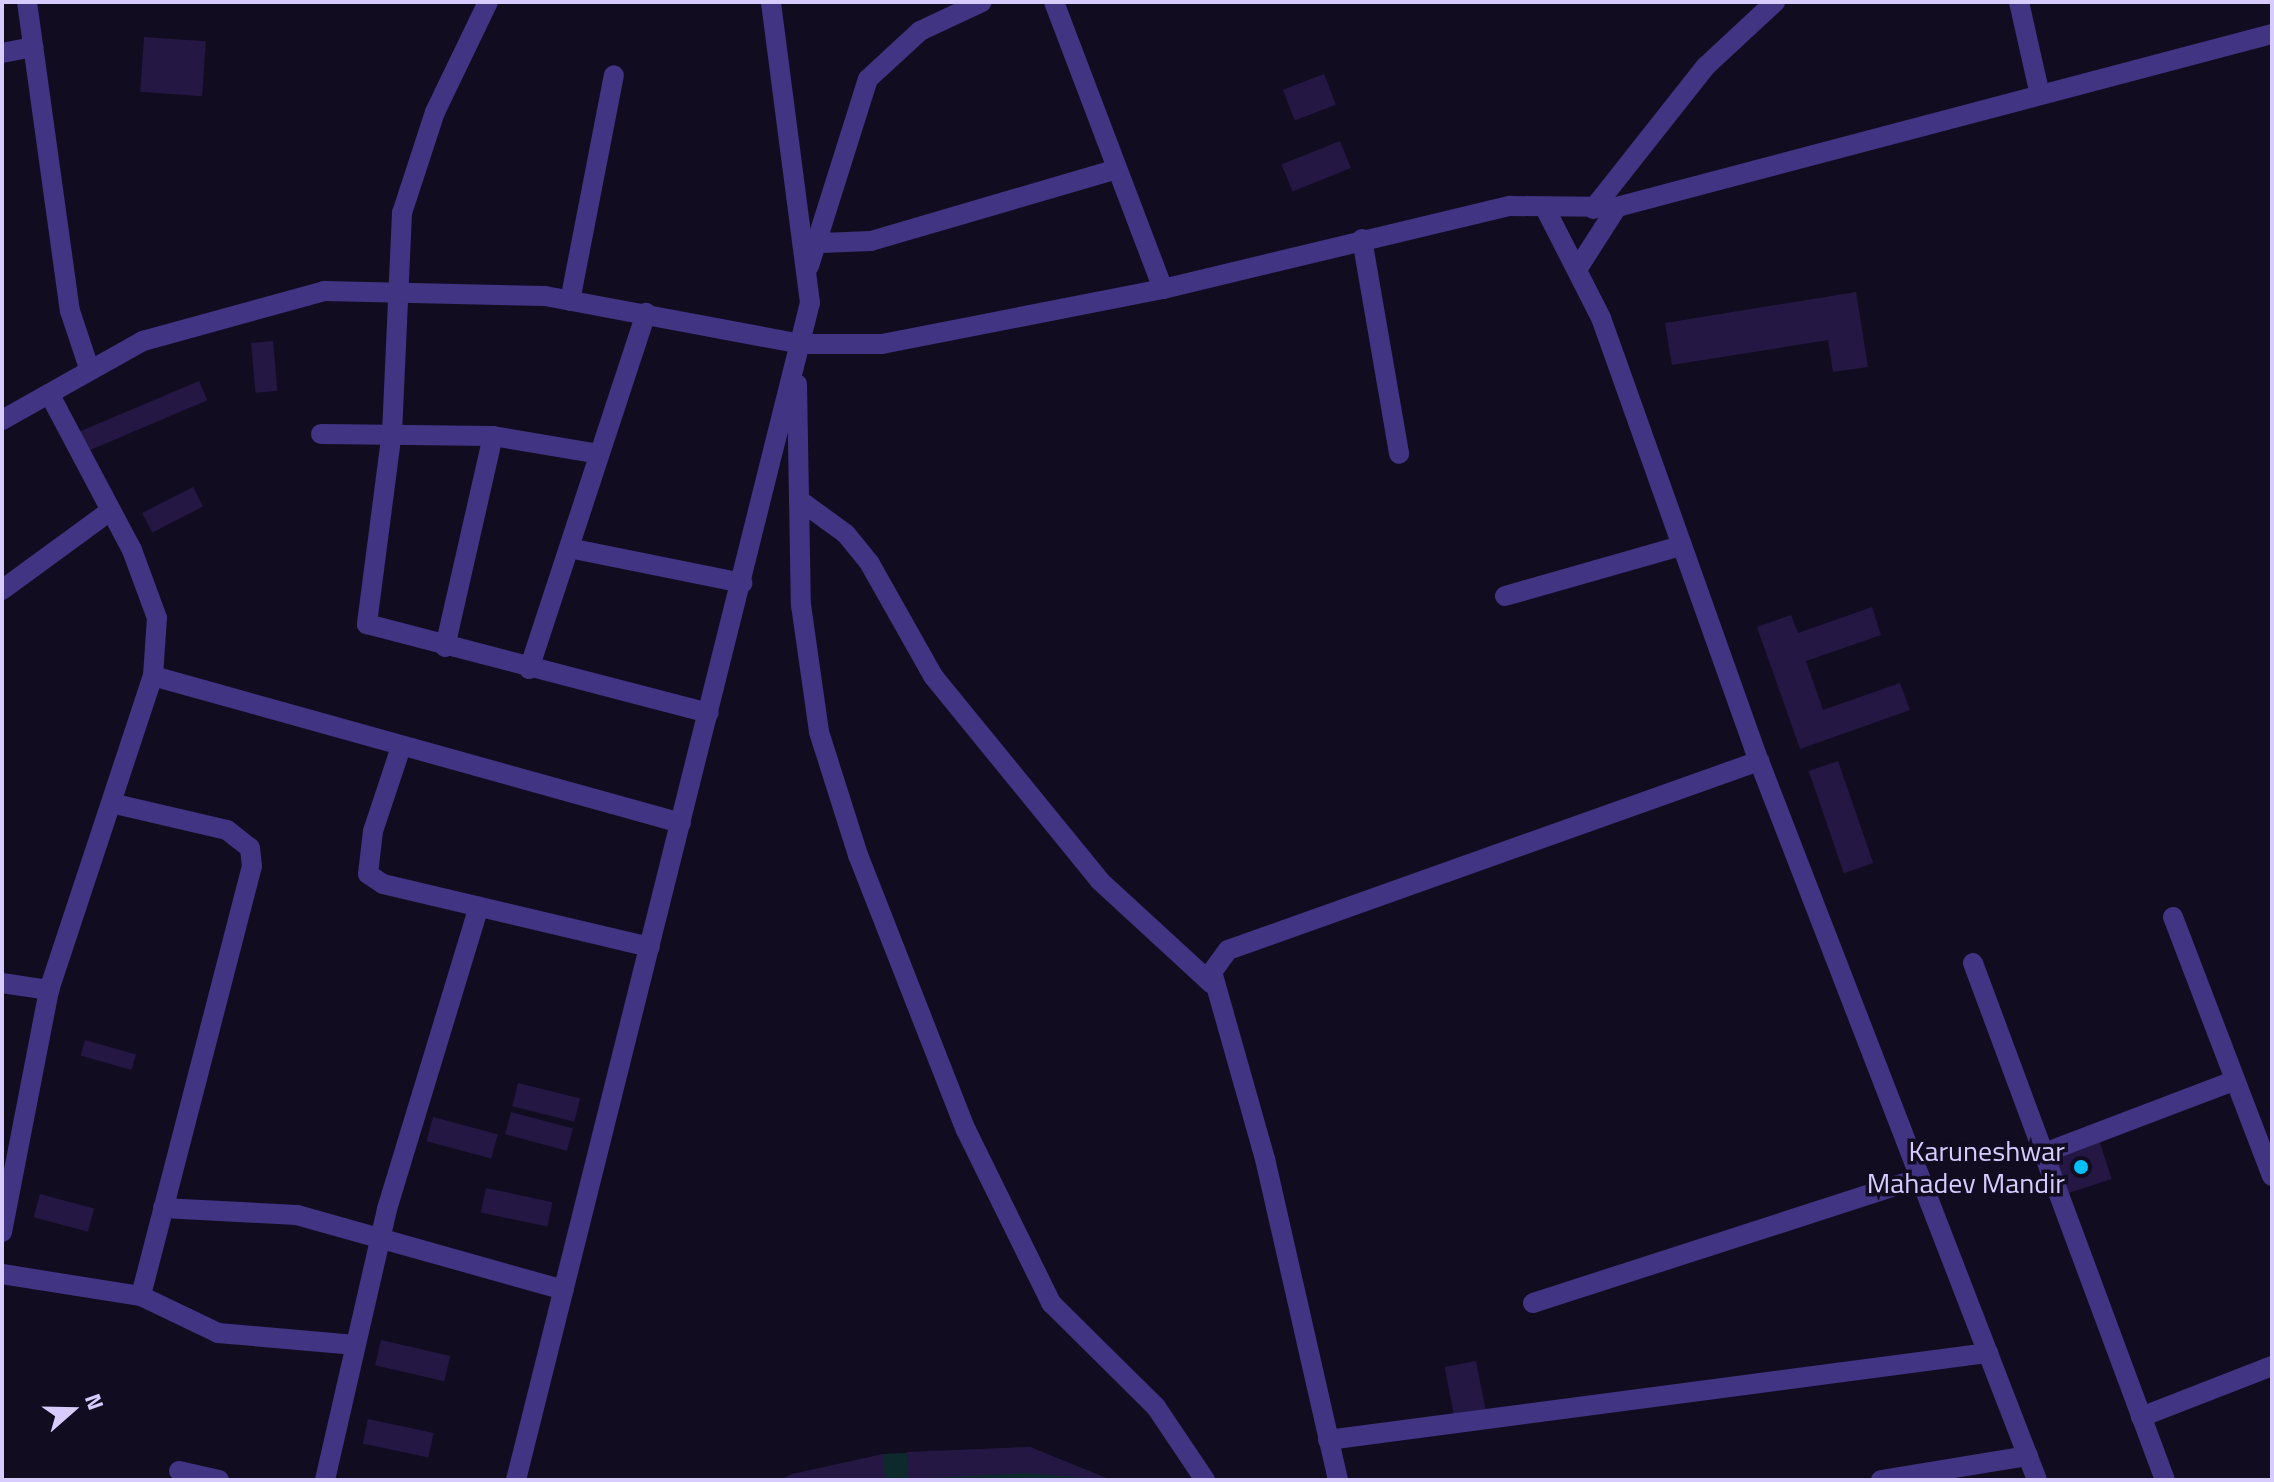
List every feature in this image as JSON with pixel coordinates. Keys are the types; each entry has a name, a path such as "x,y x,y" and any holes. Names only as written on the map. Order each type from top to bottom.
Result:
{"street":[{"path":"27,2 70,311 89,368"},
{"path":"488,2 435,112 402,213 403,293 392,431 367,624 529,669 709,713"},
{"path":"516,1480 802,344 809,266 771,2"},
{"path":"809,266 821,243 868,79 920,31 982,2"},
{"path":"1054,2 1163,289"},
{"path":"1593,209 1750,10 1775,2"},
{"path":"2019,2 2039,91"},
{"path":"2,420 50,395 89,368 143,341 324,291 570,301 802,344 882,344 1163,289 1510,206 1617,207 2039,91 2272,34"},
{"path":"2,53 33,47"},
{"path":"570,301 614,75"},
{"path":"821,243 871,241 1117,169"},
{"path":"1578,268 1617,207"},
{"path":"1545,208 1578,268 1917,1179 2037,1480"},
{"path":"1362,239 1399,454"},
{"path":"529,669 646,313"},
{"path":"795,369 802,502 801,605 819,732 858,855 966,1130 1051,1303 1156,1407 1205,1480"},
{"path":"2,1232 49,990 153,676 157,618 110,511 50,395"},
{"path":"321,434 392,431 493,436 599,454"},
{"path":"445,647 493,436"},
{"path":"802,502 846,534 870,564 933,676 1100,881 1212,984 1265,1159 1338,1480"},
{"path":"2,590 110,511"},
{"path":"1505,596 1681,546"},
{"path":"569,548 742,583"},
{"path":"153,676 400,750 681,823"},
{"path":"400,750 373,831 368,874 479,907 650,947"},
{"path":"1212,984 1228,950 1759,761"},
{"path":"111,803 227,830 250,848 252,866 141,1296"},
{"path":"325,1480 381,1241 479,907"},
{"path":"2173,917 2272,1176"},
{"path":"1973,963 2165,1480"},
{"path":"2,983 49,990"},
{"path":"2044,1153 2234,1081"},
{"path":"1533,1303 1917,1179"},
{"path":"163,1208 297,1215 564,1290"},
{"path":"2,1274 141,1296 218,1333 355,1345"},
{"path":"1328,1440 1988,1353"},
{"path":"2141,1417 2272,1366"},
{"path":"1881,1480 2028,1456"},
{"path":"179,1471 219,1480"}],"green space":[{"path":"1030,1447 1111,1480 780,1480 883,1454"}],"building":[{"path":"144,37 206,41 202,96 140,92"},
{"path":"1324,74 1336,105 1295,121 1283,90"},
{"path":"1340,141 1351,168 1292,191 1282,165"},
{"path":"1856,292 1868,367 1833,372 1828,340 1672,365 1665,323"},
{"path":"273,341 277,391 255,393 251,343"},
{"path":"199,381 207,400 84,453 76,433"},
{"path":"193,487 203,507 152,532 142,513"},
{"path":"1872,607 1881,635 1806,661 1823,710 1900,683 1910,710 1800,749 1757,627 1791,615 1798,633"},
{"path":"1838,761 1873,863 1844,873 1809,771"},
{"path":"85,1040 136,1055 132,1070 81,1055"},
{"path":"518,1083 580,1098 574,1122 512,1106"},
{"path":"511,1112 573,1129 567,1151 505,1134"},
{"path":"433,1117 498,1134 491,1158 427,1141"},
{"name":"Karuneshwar Mahadev Mandir","path":"2099,1140 2112,1179 2063,1195 2050,1156"},
{"path":"486,1188 553,1202 547,1227 481,1212"},
{"path":"40,1194 94,1208 88,1232 34,1217"},
{"path":"381,1340 450,1356 444,1381 375,1365"},
{"path":"1476,1361 1485,1409 1454,1415 1445,1367"},
{"path":"368,1419 434,1433 428,1457 363,1443"},
{"path":"1030,1447 1111,1480 1026,1473 908,1479 907,1452"},
{"path":"883,1454 885,1480 780,1480 792,1474"}],"place":[{"name":"Karuneshwar Mahadev Mandir","path":"2081,1167"}]}
